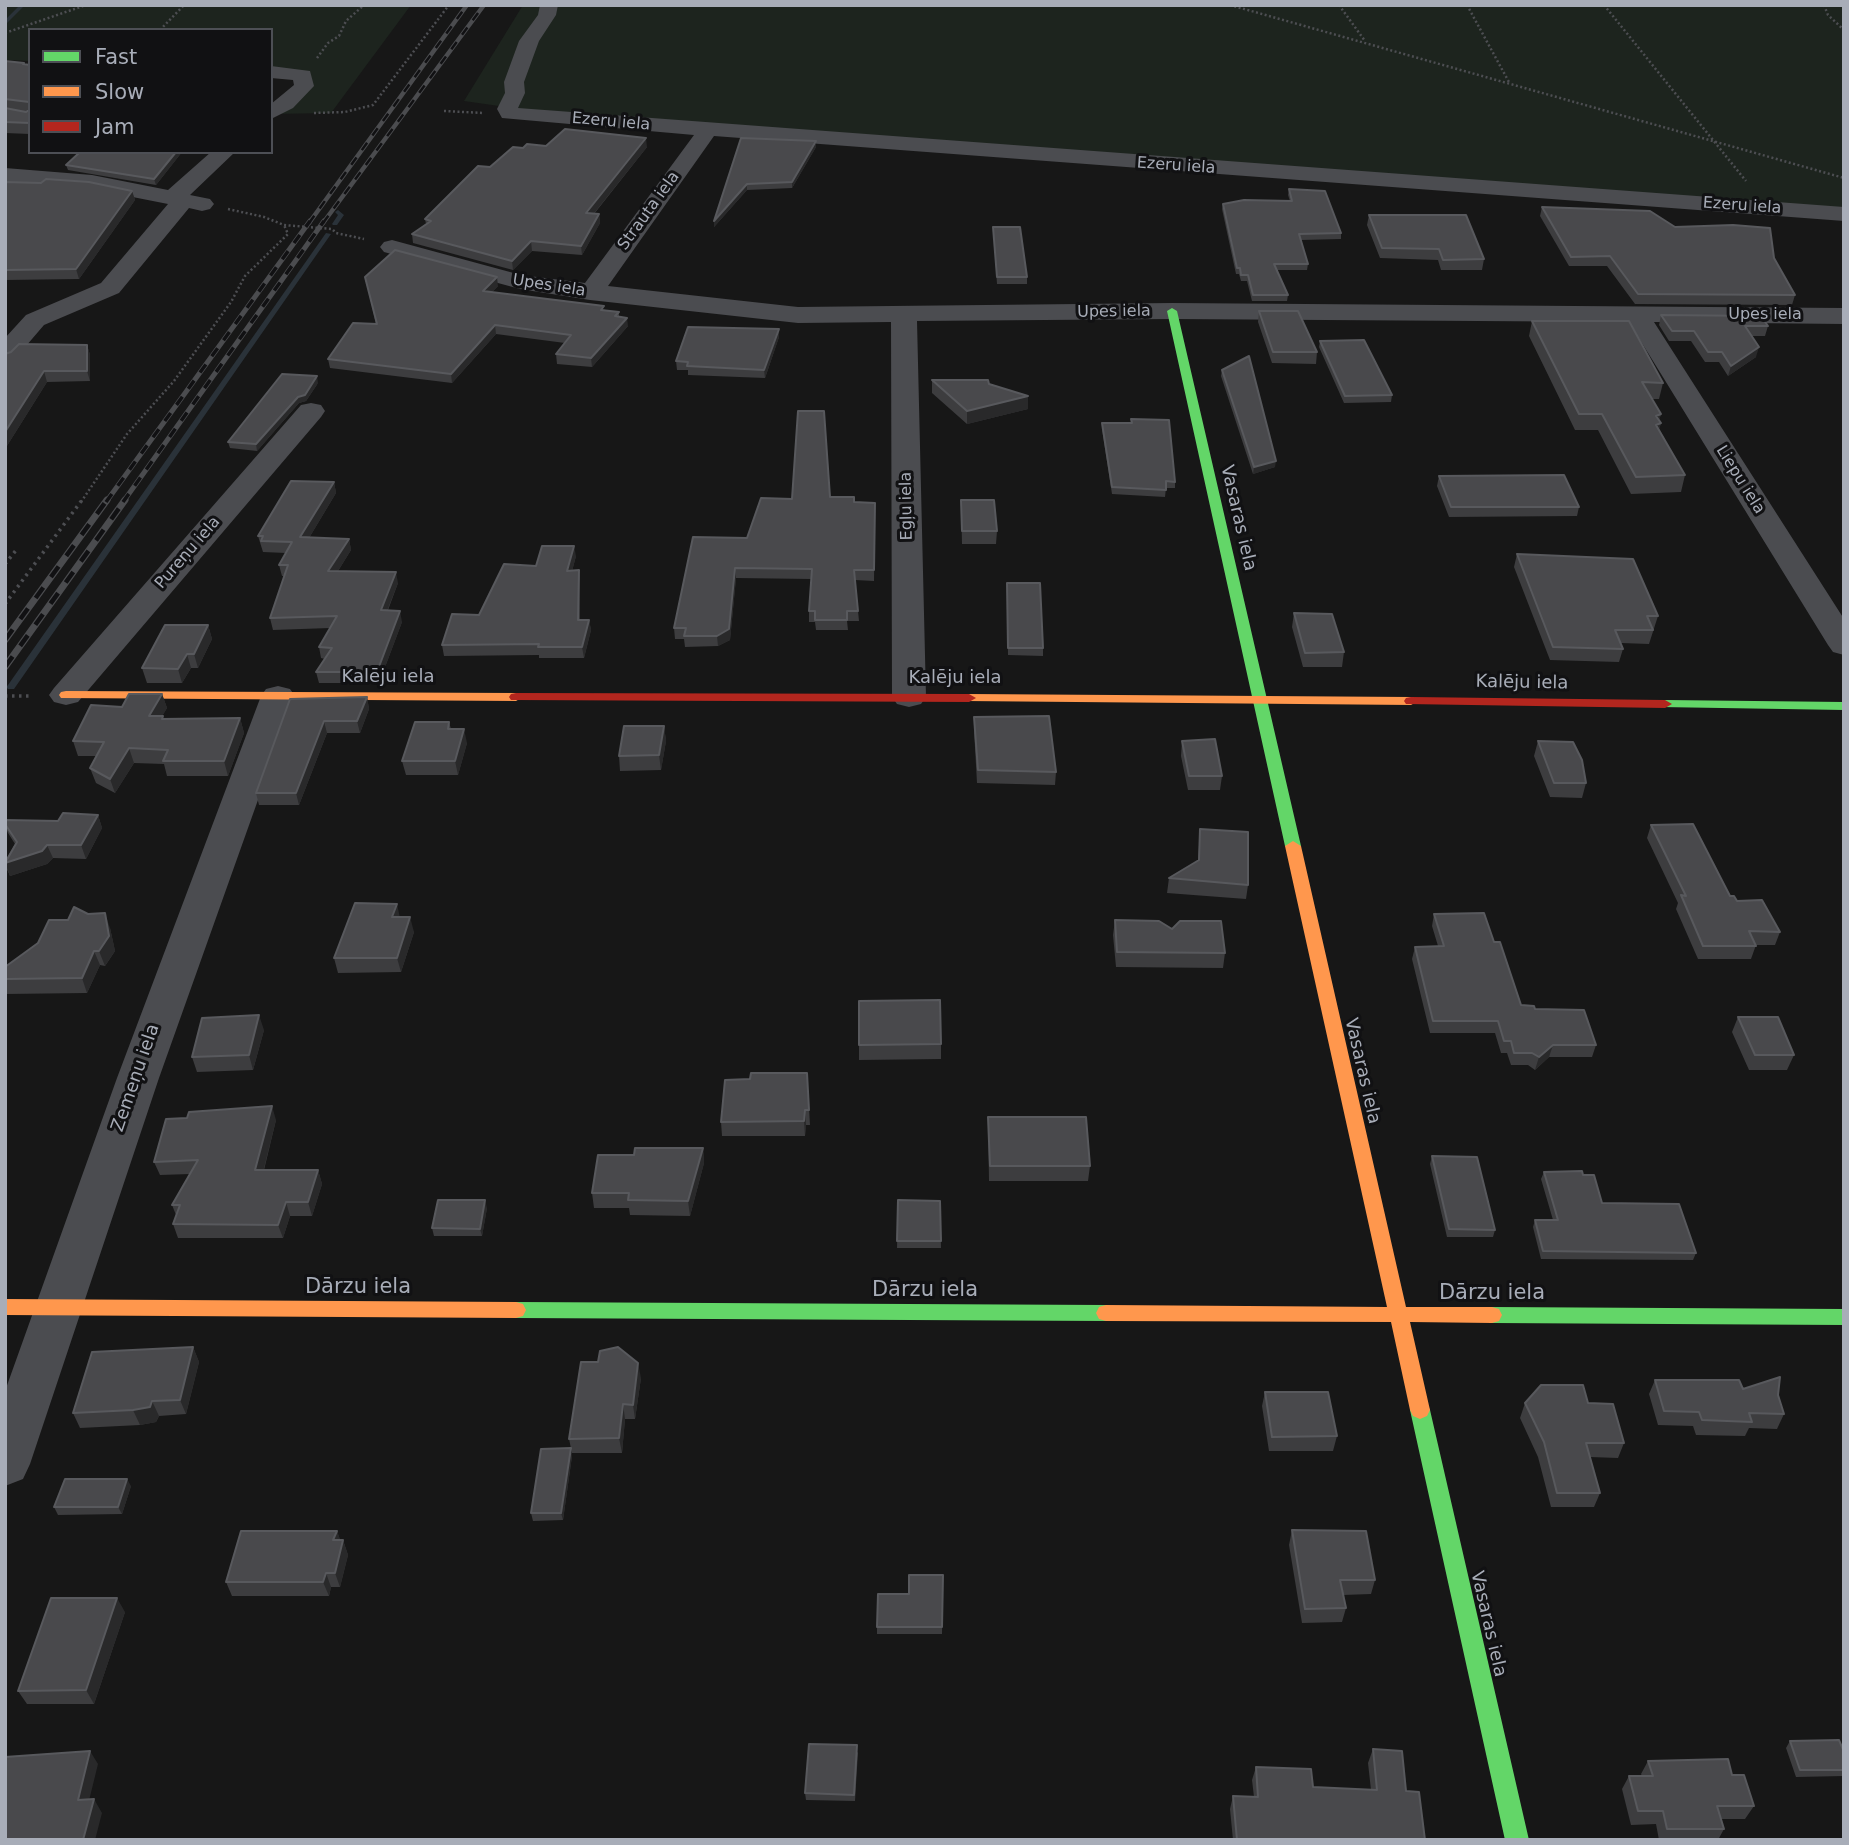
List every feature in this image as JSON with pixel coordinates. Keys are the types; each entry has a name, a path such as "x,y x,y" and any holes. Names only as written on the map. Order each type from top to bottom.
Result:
{"street":[{"path":"512,103 514,82 529,41 547,15 549,5"},
{"path":"273,72 303,75 304,86 286,104 273,112"},
{"name":"Ezeru iela","path":"512,103 565,118 708,130 1844,214"},
{"name":"Strauta iela","path":"590,293 708,130"},
{"path":"5,354 35,320 110,288 187,200 222,154"},
{"path":"5,175 92,182 187,200"},
{"name":"Upes iela","path":"392,247 520,282 590,293 798,315 1172,311 1844,316"},
{"name":"Vasaras iela","path":"1172,311 1517,1840"},
{"name":"Egļu iela","path":"904,315 909,697"},
{"name":"Liepu iela","path":"1637,315 1844,645"},
{"name":"Pureņu iela","path":"66,695 311,411"},
{"name":"Kalēju iela","path":"66,695 1259,699 1844,706"},
{"name":"Zemeņu iela","path":"5,1464 149,1039 278,696"},
{"name":"Dārzu iela","path":"5,1307 1844,1317"}],"path":[{"path":"5,33 86,5"},
{"path":"162,28 184,5"},
{"path":"303,75 328,43 339,36 346,22 364,5"},
{"path":"307,113 345,112 373,105 449,5"},
{"path":"1230,5 1844,178"},
{"path":"1339,5 1366,42"},
{"path":"1466,5 1510,85"},
{"path":"1604,5 1769,208"},
{"path":"1824,5 1828,15 1844,30"},
{"path":"444,111 512,103"},
{"path":"187,200 264,217 284,225 332,229 336,233 392,247"},
{"path":"5,604 77,508 127,434 174,381 231,302 245,276 288,234 284,225"},
{"path":"5,564 17,549"}],"shaded area":[{"path":"5,5 411,5 331,113 273,114 303,75 273,72 273,28 28,28 28,61 5,60"},
{"path":"523,5 1844,5 1844,211 590,119 464,101"}],"building":[{"path":"5,61 28,65 28,102 5,99"},
{"path":"5,108 28,111 28,123 5,122"},
{"path":"565,129 646,138 586,213 599,214 581,246 531,241 512,261 412,234 431,221 425,219 478,166 490,167 513,147 523,148 527,144 546,146"},
{"path":"741,138 816,141 792,182 747,184 714,221"},
{"path":"78,154 174,154 154,179 66,165"},
{"path":"46,179 89,182 132,191 76,269 5,270 5,182 41,183"},
{"path":"1289,189 1325,191 1341,233 1299,234 1308,264 1274,264 1288,295 1253,295 1248,275 1241,275 1240,268 1237,268 1223,204 1244,200 1292,201"},
{"path":"1542,207 1650,211 1675,227 1733,225 1770,228 1774,258 1795,295 1638,294 1610,256 1571,257"},
{"path":"1369,215 1466,215 1484,259 1443,260 1439,249 1382,248"},
{"path":"993,227 1020,227 1027,277 997,277"},
{"path":"395,250 497,277 483,291 604,306 601,310 619,312 615,316 627,318 591,358 556,354 571,335 495,325 451,374 328,359 353,323 377,324 365,277"},
{"path":"1259,311 1298,311 1317,352 1273,352"},
{"path":"1661,315 1761,316 1768,326 1745,326 1759,347 1731,366 1722,352 1708,352 1694,331 1672,331"},
{"path":"1532,321 1629,321 1663,383 1642,382 1661,414 1656,416 1661,423 1656,425 1685,475 1636,477 1602,414 1579,414"},
{"path":"688,327 779,329 764,370 687,366 688,362 676,361"},
{"path":"1364,340 1392,395 1345,396 1320,341"},
{"path":"19,344 87,345 87,371 44,371 5,432 5,354"},
{"path":"1249,356 1276,461 1254,467 1222,370"},
{"path":"282,374 317,376 305,395 298,397 256,444 228,442"},
{"path":"932,380 988,380 989,384 1028,396 967,411"},
{"path":"798,411 824,411 830,497 854,497 854,502 875,503 874,570 854,570 858,611 847,611 847,620 815,620 815,611 809,611 812,569 735,568 729,629 717,636 684,636 686,628 674,628 693,537 747,538 761,498 792,499"},
{"path":"1131,419 1169,420 1175,482 1166,481 1166,490 1112,487 1102,423 1132,423"},
{"path":"1564,475 1579,507 1451,507 1439,476"},
{"path":"291,481 334,482 300,537 349,539 328,571 396,572 381,610 400,611 377,672 316,672 332,648 319,647 337,616 270,618 288,565 279,565 292,542 261,541 263,536 258,536"},
{"path":"961,500 994,500 997,531 962,531"},
{"path":"542,546 574,546 567,571 579,570 578,620 589,620 582,647 538,647 539,644 442,645 452,614 479,615 504,564 536,566"},
{"path":"1517,554 1633,559 1658,616 1647,616 1653,630 1615,630 1623,649 1553,647"},
{"path":"1007,583 1040,583 1043,648 1008,648"},
{"path":"1294,613 1332,614 1344,652 1305,653"},
{"path":"165,625 208,625 194,654 187,654 178,669 142,668"},
{"path":"129,694 162,694 149,716 163,716 162,719 240,718 224,761 163,761 168,750 129,748 110,779 90,768 104,742 73,741 91,705 122,707"},
{"path":"367,697 357,721 324,721 296,793 256,793 290,699"},
{"path":"1049,716 1056,772 978,770 974,717"},
{"path":"415,722 449,722 448,729 464,729 455,761 402,761"},
{"path":"624,726 664,726 659,755 619,756"},
{"path":"1215,739 1222,776 1189,776 1182,741"},
{"path":"1538,741 1573,742 1582,760 1586,783 1554,783"},
{"path":"63,813 98,815 81,845 47,845 42,851 5,863 17,842 5,820 58,821"},
{"path":"1693,824 1730,896 1734,896 1737,901 1762,900 1780,932 1749,931 1756,946 1703,946 1681,895 1686,896 1651,825"},
{"path":"1200,829 1248,832 1248,885 1169,878 1199,860"},
{"path":"355,903 397,904 392,917 410,917 397,958 334,958"},
{"path":"74,907 88,914 105,913 109,936 99,951 94,951 82,978 5,979 5,967 38,943 49,920 68,920"},
{"path":"1484,913 1494,942 1500,942 1521,1005 1534,1006 1535,1009 1584,1010 1596,1045 1553,1045 1539,1057 1532,1053 1514,1053 1511,1041 1504,1041 1498,1021 1433,1021 1415,947 1444,946 1434,914"},
{"path":"1115,920 1159,921 1172,929 1180,921 1221,921 1225,953 1117,952"},
{"path":"940,1000 941,1044 859,1045 859,1001"},
{"path":"259,1015 249,1055 192,1057 202,1018"},
{"path":"1738,1017 1778,1017 1794,1055 1755,1055"},
{"path":"751,1073 807,1073 809,1110 805,1110 804,1121 721,1122 725,1080 750,1079"},
{"path":"272,1106 255,1170 318,1170 308,1202 286,1202 278,1225 173,1224 180,1205 172,1205 198,1160 154,1162 166,1119 187,1118 189,1112"},
{"path":"988,1117 1086,1117 1090,1166 990,1166"},
{"path":"635,1148 703,1148 688,1201 628,1200 629,1193 592,1193 598,1155 634,1155"},
{"path":"1432,1156 1477,1157 1495,1230 1449,1229"},
{"path":"1582,1171 1583,1175 1594,1175 1602,1203 1679,1204 1696,1253 1543,1251 1535,1220 1558,1220 1544,1172"},
{"path":"438,1200 485,1200 480,1229 432,1228"},
{"path":"898,1200 940,1201 941,1241 897,1241"},
{"path":"193,1347 180,1400 152,1401 150,1407 133,1410 73,1413 92,1352"},
{"path":"618,1347 638,1363 633,1405 623,1404 619,1438 569,1439 581,1362 598,1362 600,1351"},
{"path":"1780,1377 1778,1395 1784,1414 1749,1413 1752,1422 1702,1420 1699,1412 1664,1411 1655,1380 1739,1380 1743,1389"},
{"path":"1541,1385 1583,1385 1588,1403 1613,1404 1624,1443 1586,1443 1600,1493 1557,1493 1544,1442 1525,1403"},
{"path":"1265,1392 1328,1392 1337,1436 1272,1437"},
{"path":"571,1448 561,1513 531,1513 541,1449"},
{"path":"65,1479 127,1479 118,1507 54,1507"},
{"path":"1292,1530 1366,1531 1375,1580 1340,1580 1346,1608 1305,1609"},
{"path":"241,1531 337,1531 333,1540 343,1540 335,1573 326,1573 323,1582 226,1582"},
{"path":"909,1575 943,1575 942,1627 877,1627 878,1594 909,1594"},
{"path":"51,1598 117,1598 86,1690 18,1691"},
{"path":"1839,1740 1844,1752 1844,1770 1800,1770 1790,1741"},
{"path":"809,1744 857,1745 854,1795 805,1793"},
{"path":"1373,1749 1402,1751 1406,1791 1419,1792 1425,1840 1237,1840 1233,1796 1258,1797 1256,1767 1311,1769 1313,1787 1377,1790"},
{"path":"90,1751 78,1800 94,1799 83,1840 5,1840 5,1757"},
{"path":"1728,1759 1732,1775 1744,1775 1754,1806 1717,1806 1724,1829 1667,1829 1663,1811 1638,1811 1629,1776 1653,1776 1648,1761"}],"waterway":[{"path":"5,23 23,5"},
{"path":"335,224 341,215 338,212"},
{"path":"11,687 328,234"}],"railway":[{"path":"309,223 467,5"},
{"path":"323,223 484,5"},
{"path":"106,502 310,221"},
{"path":"123,502 324,221"},
{"path":"5,640 107,500"},
{"path":"5,667 125,500"}],"traffic: fast":[{"path":"1172,311 1293,846"},
{"path":"1665,704 1844,706"},
{"path":"516,1310 1106,1313"},
{"path":"1492,1315 1844,1317"},
{"path":"1420,1410 1517,1840"}],"traffic: slow":[{"path":"66,695 516,697"},
{"path":"969,698 1411,701"},
{"path":"1293,846 1420,1410"},
{"path":"5,1307 516,1310"},
{"path":"1106,1313 1492,1315"}],"traffic: jam":[{"path":"516,697 969,698"},
{"path":"1411,701 1665,704"}]}
